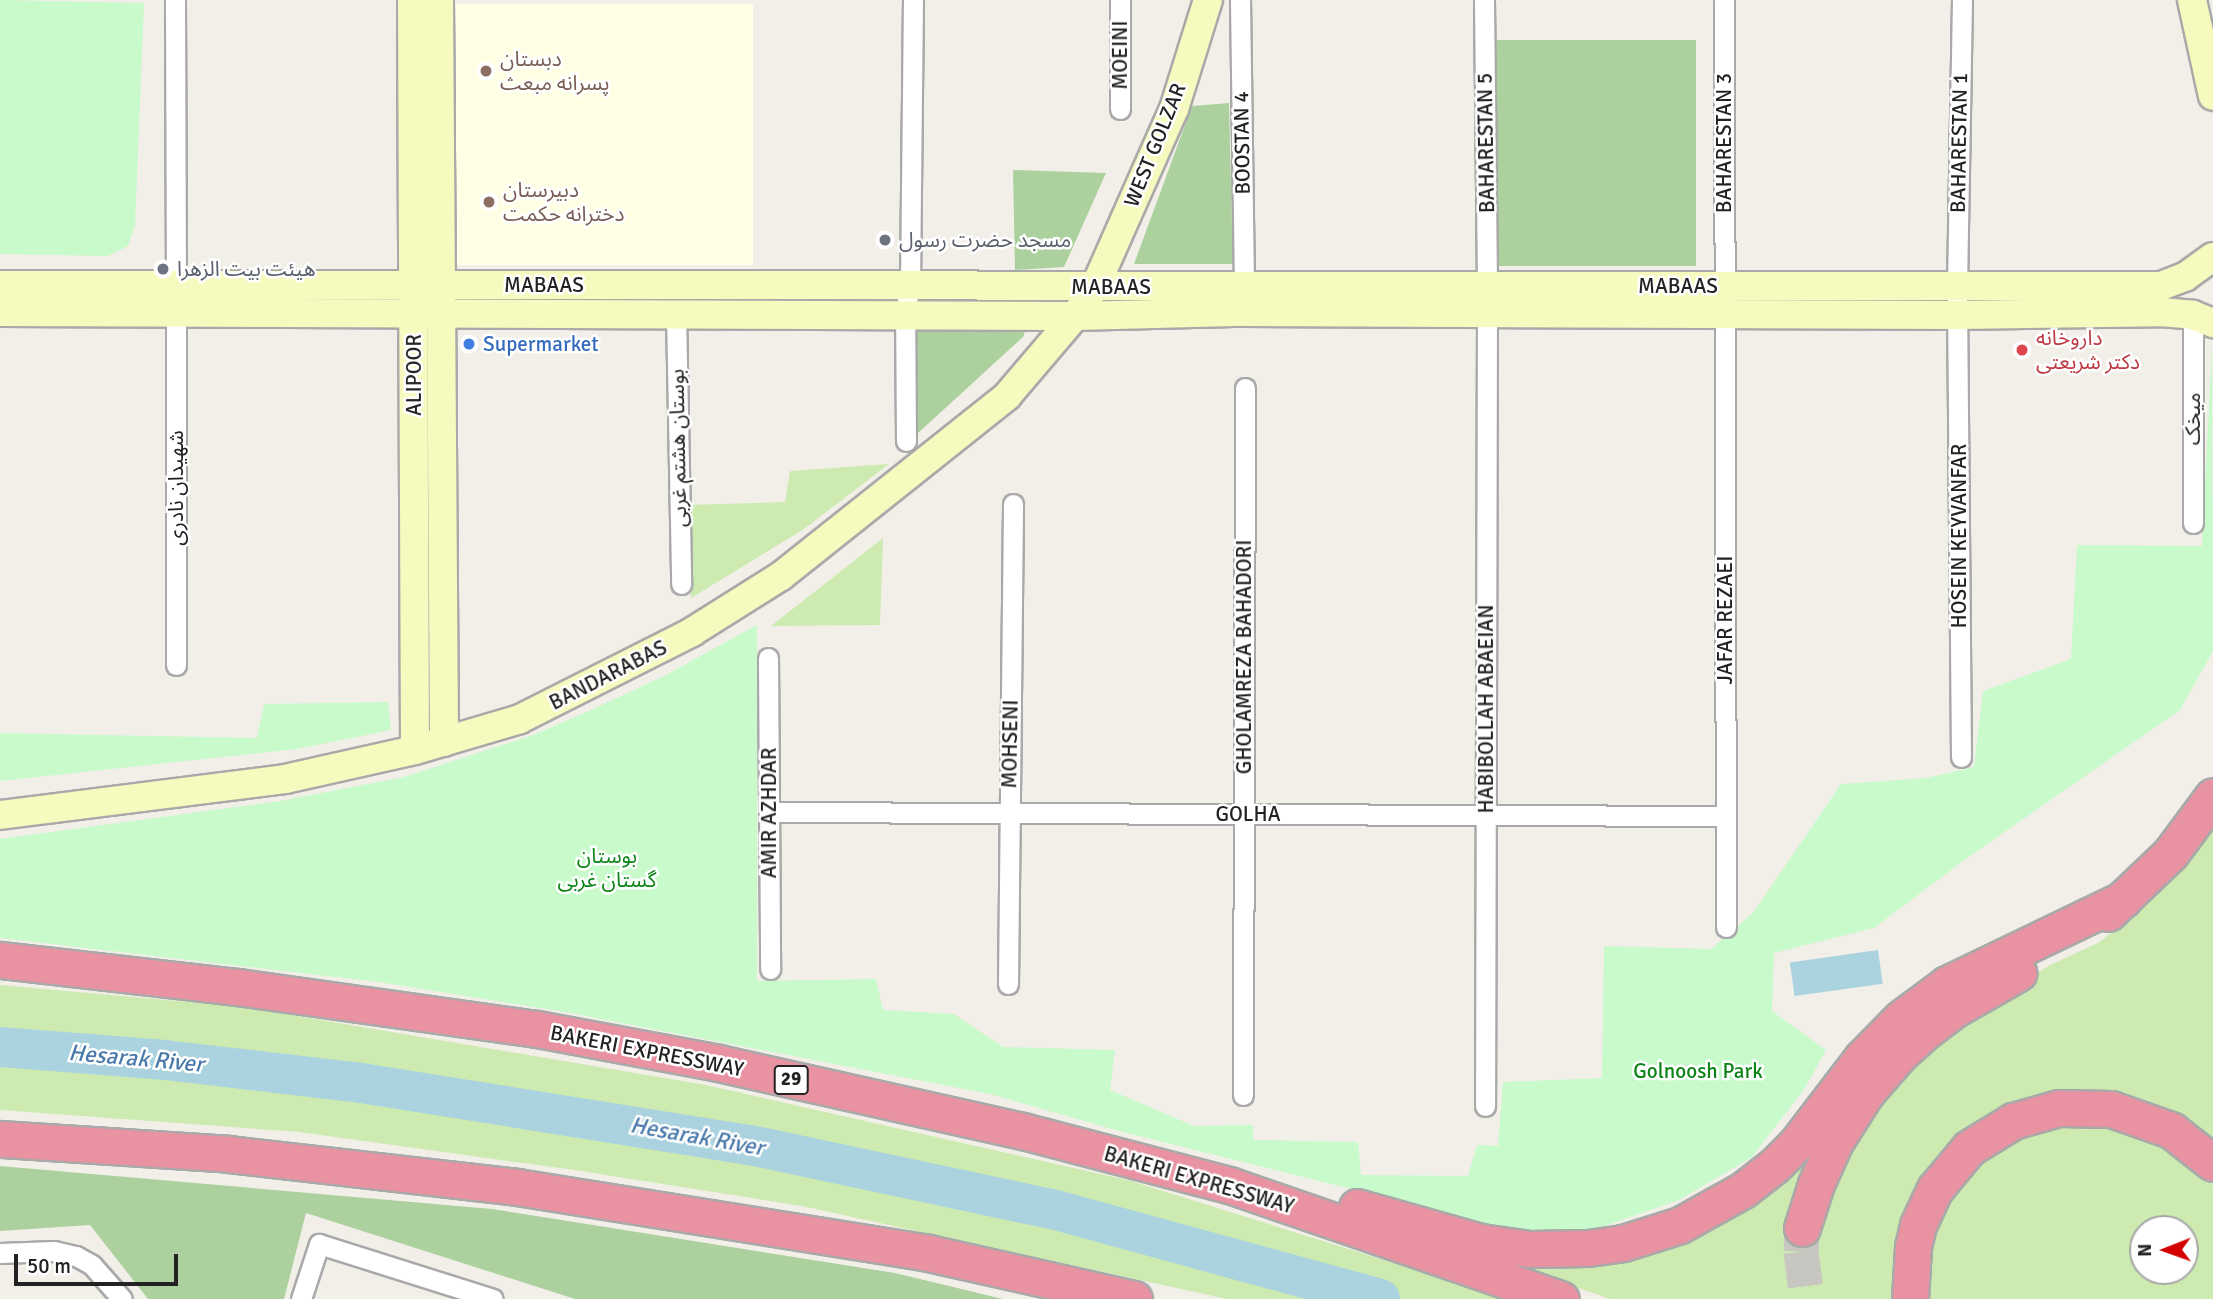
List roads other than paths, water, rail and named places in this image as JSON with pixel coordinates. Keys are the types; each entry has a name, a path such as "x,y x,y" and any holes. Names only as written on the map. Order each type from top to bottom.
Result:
{"highway":[{"path":"1802,1228 1816,1184 1835,1142 1866,1093 1900,1054 1955,1009 2091,929 2170,853 2213,796"},
{"path":"1229,1185 1375,1210 1481,1242 1529,1249 1588,1248 1652,1235 1706,1211 1743,1190 1774,1166 1797,1143 1862,1058 1900,1019 1947,984 2124,899"},
{"name":"BAKERI EXPRESSWAY","path":"0,960 238,987 589,1039 718,1063 1023,1131 1229,1185 1561,1299"},
{"path":"1910,1299 1910,1268 1915,1236 1935,1189 1969,1149 2013,1121 2059,1108 2111,1109 2171,1130 2213,1163"},
{"path":"0,1139 229,1154 517,1187 928,1254 1134,1299"}],"street":[{"name":"شهیدان نادری","path":"175,0 176,665"},
{"name":"ALIPOOR","path":"412,0 427,299 444,742"},
{"name":"ALIPOOR","path":"415,750 427,299 439,0"},
{"path":"906,442 905,313 910,285 913,0"},
{"name":"MOEINI","path":"1120,0 1120,109"},
{"name":"WEST GOLZAR","path":"1095,287 1174,109 1208,0"},
{"name":"BOOSTAN 4","path":"1240,0 1244,299"},
{"name":"BAHARESTAN 5","path":"1484,0 1487,299"},
{"name":"BAHARESTAN 3","path":"1724,0 1724,299"},
{"name":"BAHARESTAN 1","path":"1957,315 1962,0"},
{"path":"2192,0 2213,96"},
{"path":"2202,0 2213,32"},
{"name":"MABAAS","path":"0,312 176,299 427,299 910,285 1095,287 1244,299 1724,299 1956,286 2161,286 2186,276 2213,257"},
{"name":"MABAAS","path":"0,285 176,299"},
{"name":"BANDARABAS","path":"0,815 285,779 444,742 520,719 568,696 692,632 781,576 1007,397 1075,316 1095,287"},
{"name":"MABAAS","path":"427,299 676,312 1075,316 1244,299"},
{"name":"HABIBOLLAH ABAEIAN","path":"1485,1106 1487,299"},
{"name":"MABAAS","path":"1724,299 1957,315 2161,313 2203,319"},
{"name":"JAFAR REZAEI","path":"1724,299 1727,927"},
{"name":"بوستان هشتم غربی","path":"676,312 681,584"},
{"name":"HOSEIN KEYVANFAR","path":"1957,315 1961,757"},
{"name":"میخک","path":"2193,523 2203,319"},
{"name":"GHOLAMREZA BAHADORI","path":"1242,1095 1245,388"},
{"name":"MOHSENI","path":"1008,984 1013,504"},
{"name":"AMIR AZHDAR","path":"768,658 770,969"},
{"name":"GOLHA","path":"769,812 1726,816"},
{"path":"301,1299 319,1244 493,1299"},
{"path":"0,1253 54,1251 76,1255 92,1265 122,1299"}],"water":[{"path":"1878,950 1883,984 1795,996 1790,962"}],"waterway":[{"name":"Hesarak River","path":"0,1047 165,1060 361,1083 750,1145 1052,1209 1380,1299"}],"tunnel":[{"path":"1802,1228 1801,1251 1807,1299"}],"place":[{"name":"دبستان پسرانه مبعث","path":"486,71"},
{"name":"دبیرستان دخترانه حکمت","path":"489,202"},
{"name":"مسجد حضرت رسول","path":"885,240"},
{"name":"هیئت بیت الزهرا","path":"163,269"},
{"name":"Supermarket","path":"469,344"},
{"name":"داروخانه دکتر شریعتی","path":"2022,350"}],"park label":[{"name":"بوستان گستان غربی","path":"607,868"},
{"name":"Golnoosh Park","path":"1698,1071"}]}
